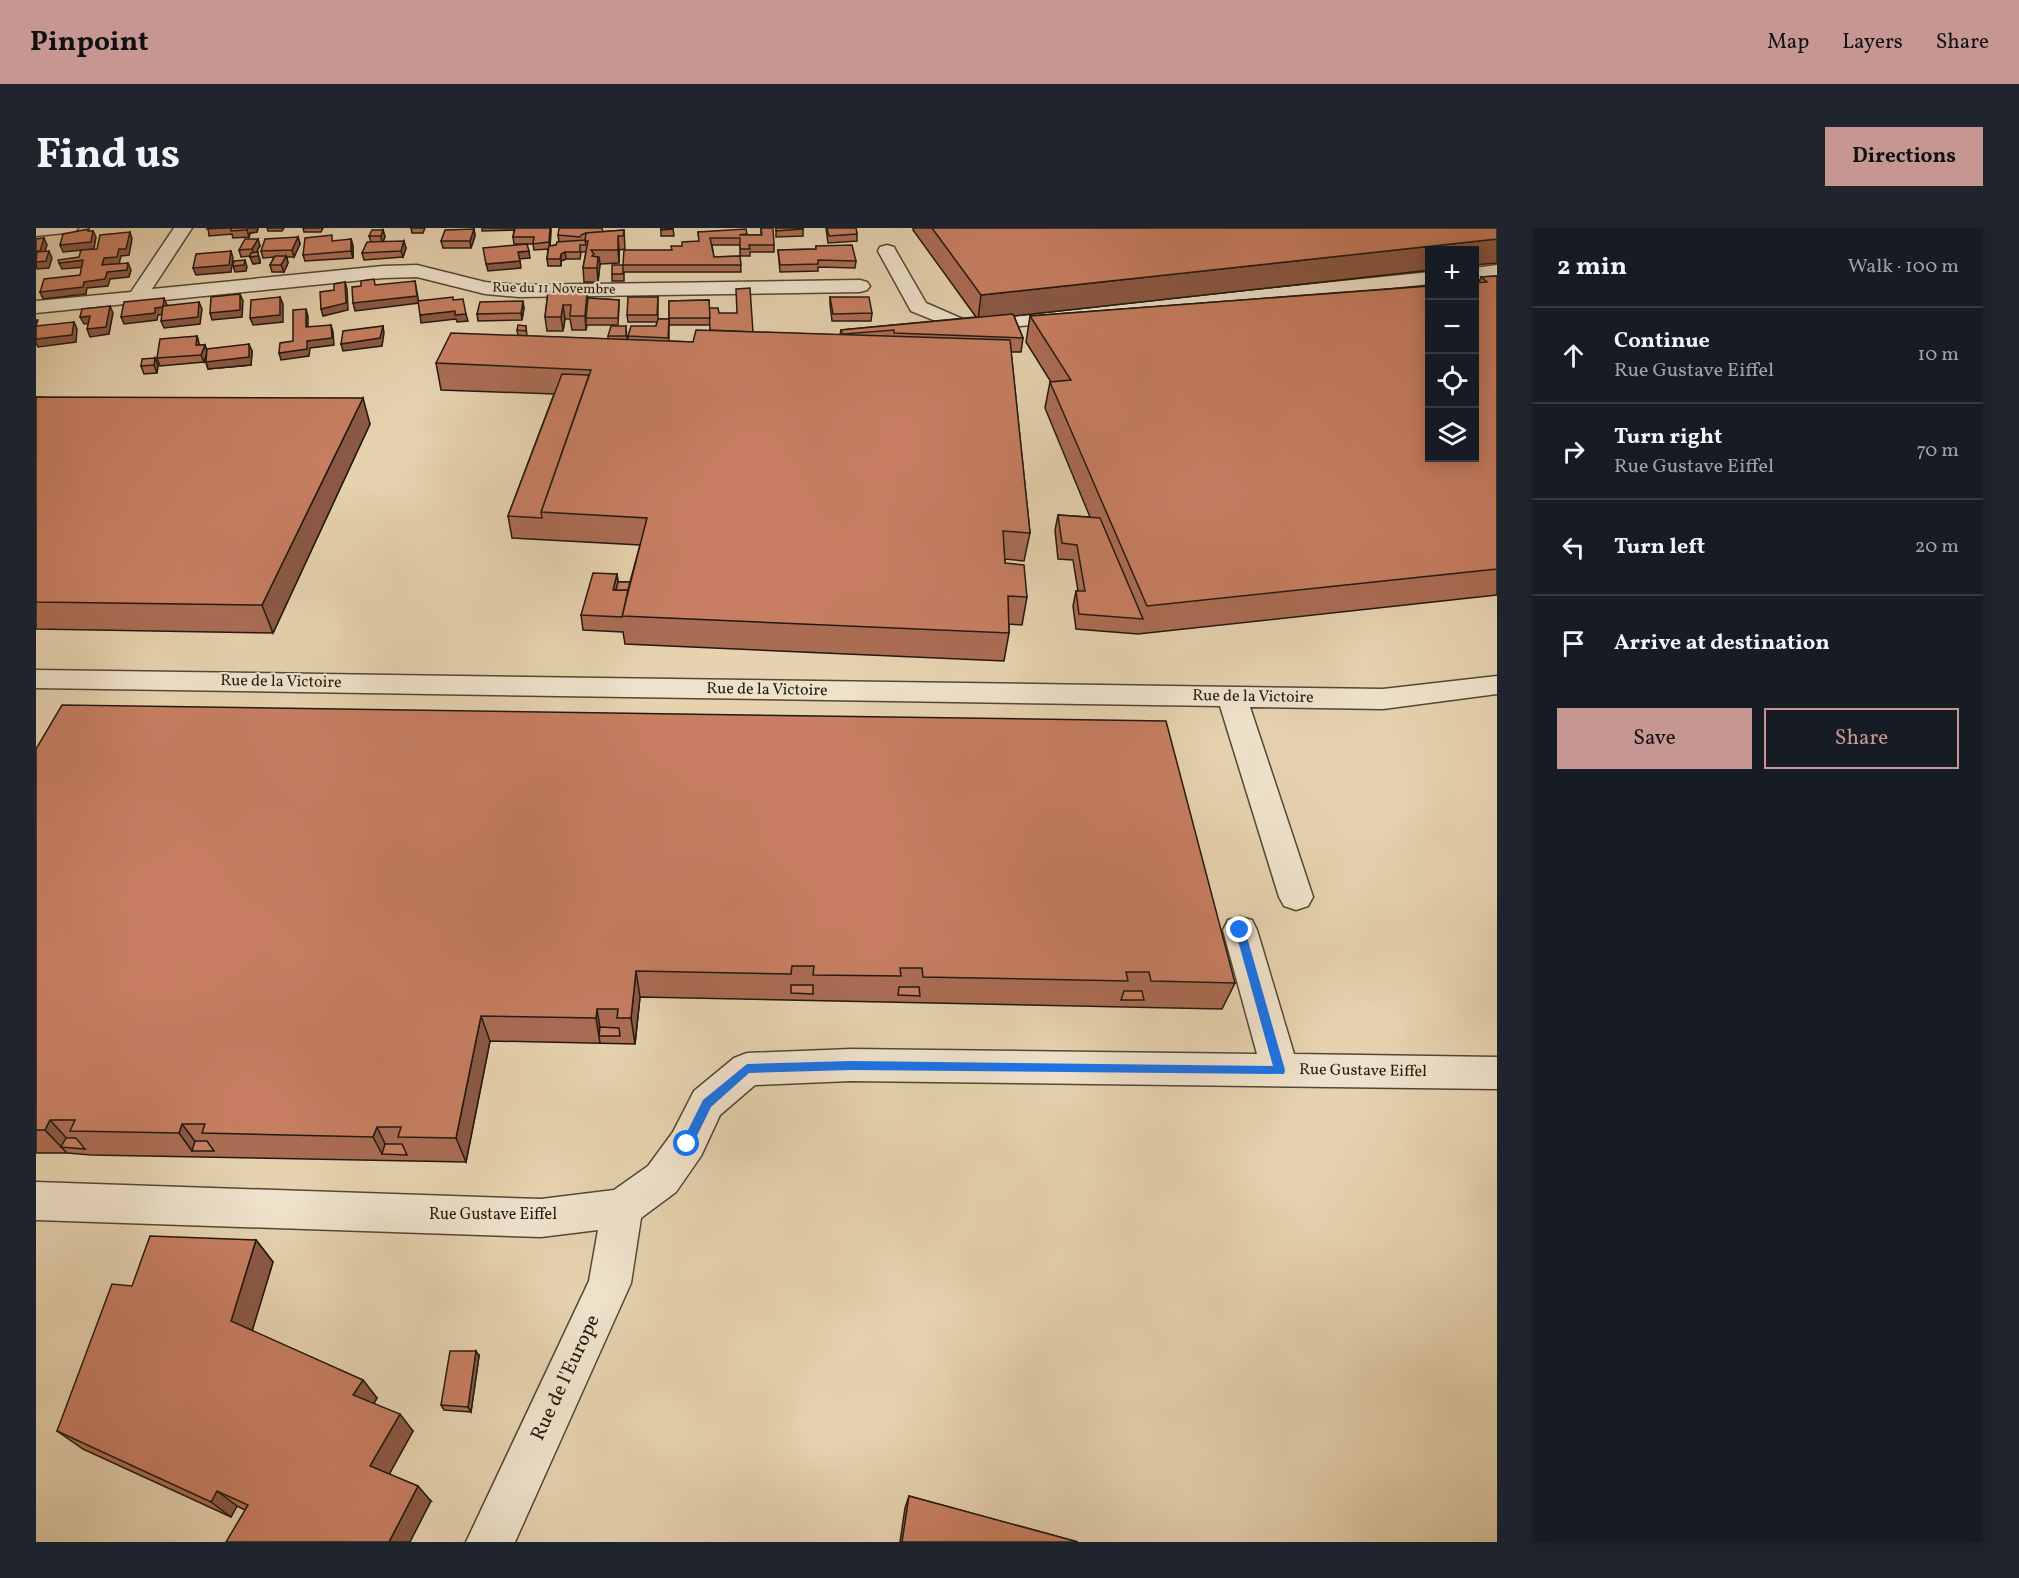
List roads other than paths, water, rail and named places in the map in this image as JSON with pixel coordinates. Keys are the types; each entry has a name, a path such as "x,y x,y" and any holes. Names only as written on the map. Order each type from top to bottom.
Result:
{"street":[{"path":"36,231 69,228"},
{"path":"138,296 183,228"},
{"path":"887,251 918,307 963,326 1425,279"},
{"name":"Rue du 11 Novembre","path":"36,307 383,272 417,271 485,288 519,291 860,286"},
{"path":"1479,273 1497,271"},
{"name":"Rue de la Victoire","path":"36,679 1383,699 1497,685"},
{"path":"66,710 84,679"},
{"path":"1232,697 1296,897"},
{"path":"1240,930 1280,1070"},
{"name":"Rue Gustave Eiffel","path":"36,1202 541,1218 622,1208 662,1179 687,1144 707,1103 747,1069 851,1065 1497,1073"},
{"name":"Rue de l'Europe","path":"490,1542 610,1283 622,1208"}]}
